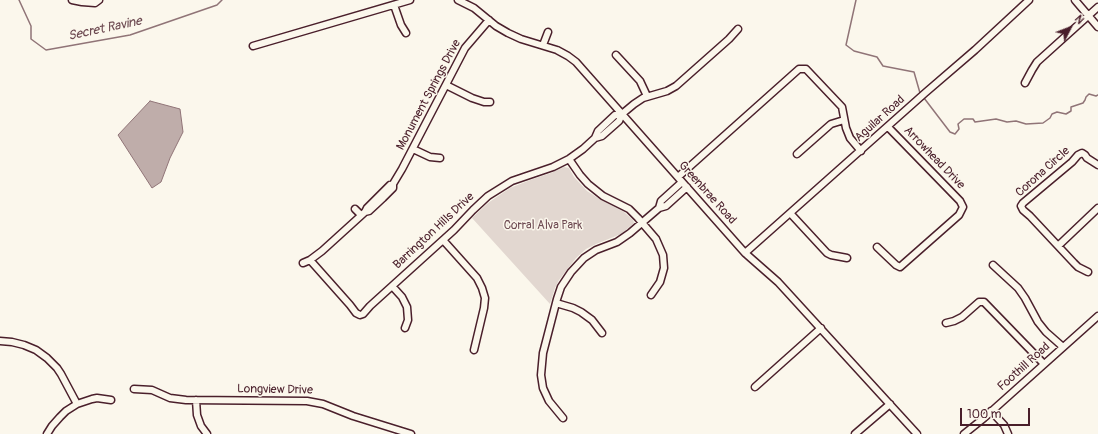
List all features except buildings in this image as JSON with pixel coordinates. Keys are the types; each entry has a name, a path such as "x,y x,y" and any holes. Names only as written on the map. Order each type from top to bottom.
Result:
{"street":[{"path":"72,0 95,3 100,0"},
{"path":"253,46 410,0"},
{"name":"Greenbrae Road","path":"458,0 474,8 508,34 561,52 576,62 745,253 773,277 917,434"},
{"name":"Aguilar Road","path":"745,253 925,93 976,50 1029,0"},
{"path":"1075,0 1098,27"},
{"path":"394,5 401,25 406,33"},
{"path":"1025,83 1038,62 1098,7"},
{"name":"Monument Springs Drive","path":"303,263 310,260 363,214 369,211 392,188 465,48 489,20"},
{"name":"Barrington Hills Drive","path":"310,260 350,304 356,313 360,315 363,314 443,240 479,203 500,188 516,180 553,167 569,159 595,138 598,131 615,115 622,114 647,96 667,91 676,86 729,40 738,29"},
{"path":"543,45 548,32"},
{"path":"616,55 640,81 647,96"},
{"path":"659,208 661,201 680,180 799,69 806,69 842,107 846,128 850,138 861,151"},
{"path":"446,85 472,98 484,102 490,102"},
{"path":"797,154 830,124 844,120"},
{"name":"Arrowhead Drive","path":"877,247 900,267 959,215 963,207 960,201 888,127"},
{"path":"413,149 430,157 440,158"},
{"name":"Corona Circle","path":"1088,272 1078,267 1023,210 1021,206 1072,162 1078,155 1082,153 1098,165"},
{"path":"569,159 580,175 593,188 603,196 629,209 652,233 660,244 664,261 663,275 651,295"},
{"path":"563,418 549,401 543,388 541,375 541,361 558,293 565,280 584,258 596,250 624,238 659,208 666,206 687,187"},
{"path":"1058,246 1098,208"},
{"path":"356,209 363,214"},
{"path":"790,213 827,253 847,258"},
{"path":"443,240 477,278 485,298 474,350"},
{"path":"993,265 1018,288 1038,322 1063,348"},
{"path":"392,286 402,296 407,307 408,320 405,328"},
{"path":"946,324 962,317 979,302 984,302 1044,364"},
{"path":"556,303 573,308 585,315 602,333"},
{"name":"Foothill Road","path":"964,434 1098,316"},
{"path":"755,387 821,328"},
{"path":"0,341 24,345 36,350 47,358 61,374 78,404"},
{"name":"Longview Drive","path":"134,389 152,390 175,399 307,401 323,404 353,416 411,434"},
{"path":"47,434 52,426 66,411 78,404 97,398 111,400"},
{"path":"196,400 197,415 201,426 207,434"},
{"path":"855,434 890,404"},
{"path":"991,411 1004,425 1008,434"},
{"path":"385,434 388,427"}],"green space":[{"name":"Corral Alva Park","path":"564,167 569,168 574,177 587,191 624,212 633,220 634,223 621,234 586,249 576,258 559,280 550,304 472,218 488,203 510,188"}],"shaded area":[{"path":"150,101 180,109 183,132 170,158 161,182 152,188 118,135"}],"waterway":[{"name":"Secret Ravine","path":"19,0 31,26 31,39 46,50 130,35 217,5 222,0"},
{"path":"856,0 846,45 854,51 877,57 883,66 914,72 920,93"},
{"path":"924,98 950,132 955,134 959,129 958,124 964,119 973,119 975,122 996,119 1007,122 1016,121 1026,124 1043,123 1050,118 1052,114 1057,112 1066,114 1071,111 1071,107 1083,103 1089,94 1096,96 1098,95"}]}
